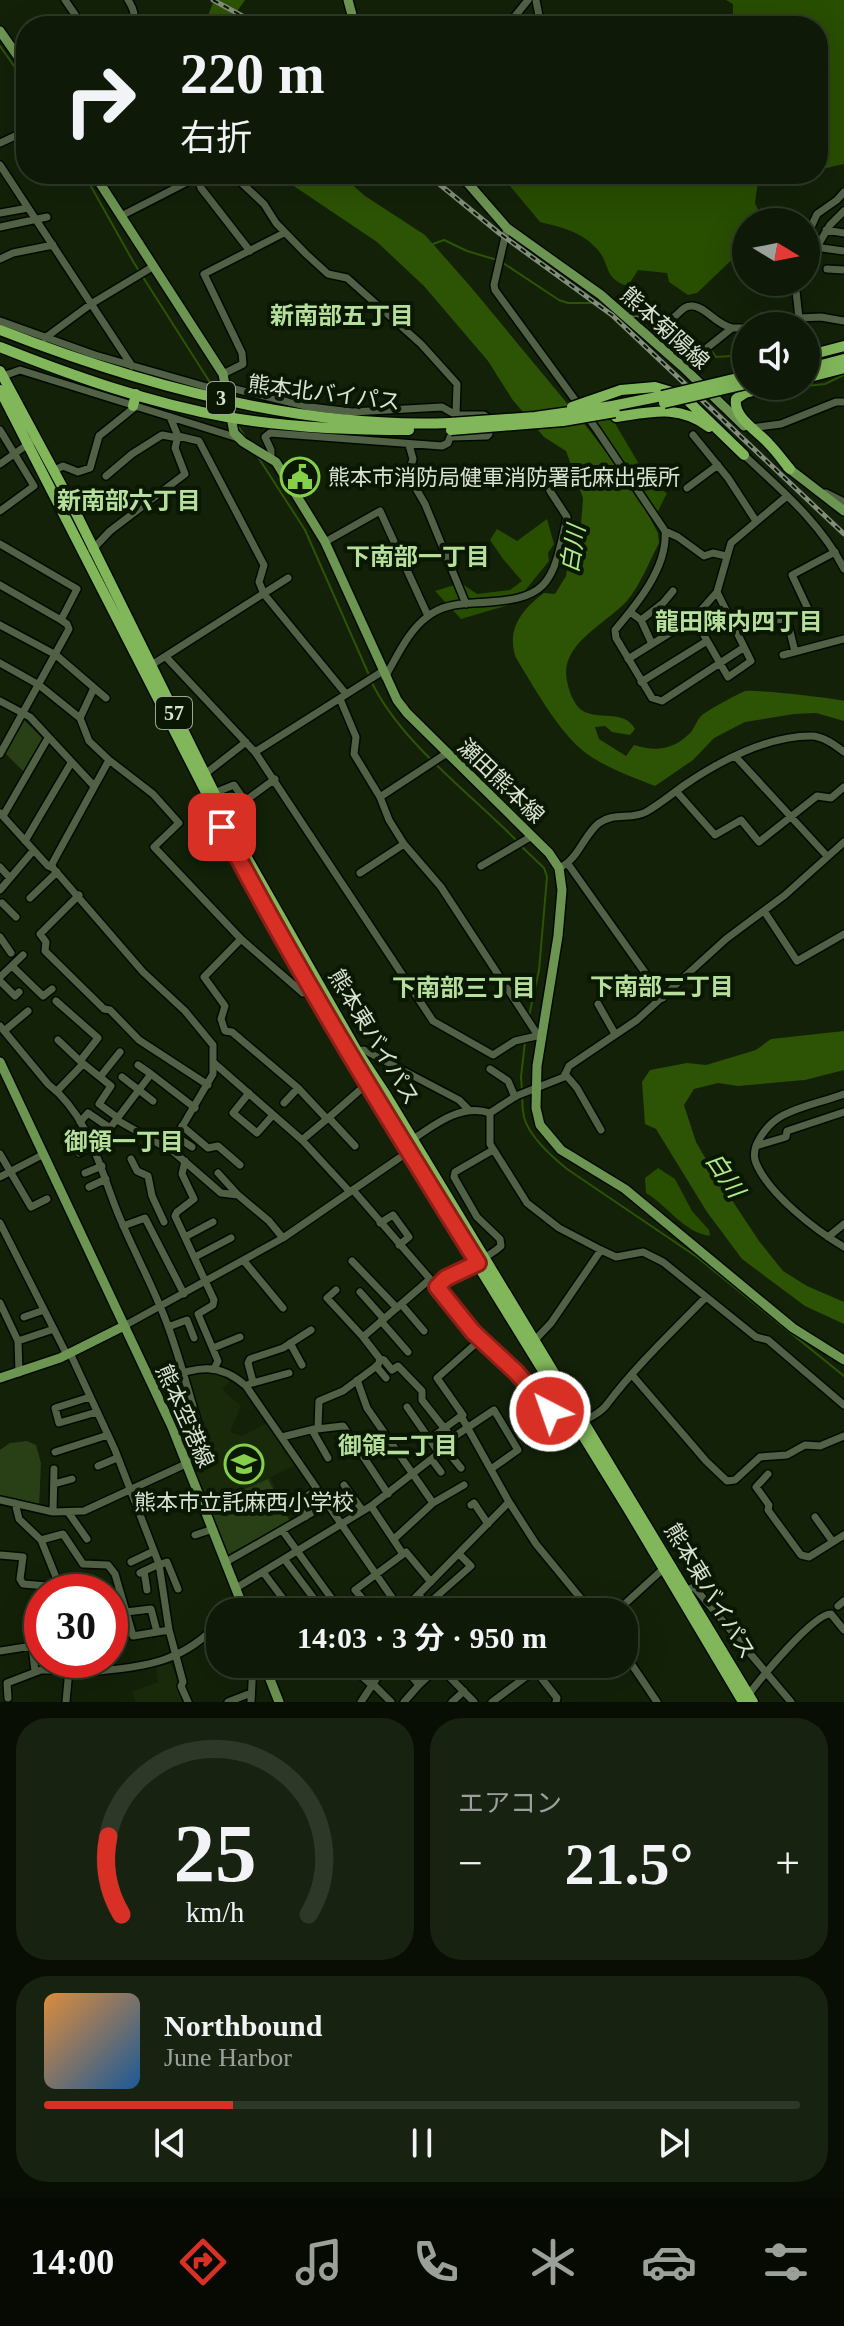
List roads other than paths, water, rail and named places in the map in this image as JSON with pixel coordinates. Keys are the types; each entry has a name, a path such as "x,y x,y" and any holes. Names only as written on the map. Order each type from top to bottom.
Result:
{"highway":[{"name":"熊本北バイパス","path":"1,328 67,356 357,421 563,421 732,387"},
{"name":"熊本北バイパス","path":"0,347 26,359 136,394 230,417 357,428 614,412"},
{"path":"820,354 844,348"},
{"path":"1,371 3,362 11,358 26,359"},
{"path":"820,365 844,359"},
{"path":"820,374 844,368"},
{"name":"熊本東バイパス","path":"1,371 214,812 313,991 408,1152 534,1341 579,1423 686,1590 747,1700"},
{"path":"699,383 732,377"},
{"name":"熊本北バイパス","path":"663,400 732,378"},
{"name":"3","path":"535,417 621,390 655,387 682,395 744,455"},
{"name":"熊本東バイパス","path":"0,390 53,471 214,793 285,927 663,1569 747,1700"},
{"path":"134,407 136,394"},
{"path":"736,400 740,415 750,428 790,469"},
{"name":"3","path":"614,412 665,410 688,414 710,427 744,455"}],"main road":[{"path":"0,31 16,54"},
{"path":"100,184 223,374 230,417 238,438"},
{"name":"熊本菊陽線","path":"469,184 507,228 601,295 750,428"},
{"name":"瀬田熊本線","path":"238,438 271,457 325,542 384,674 407,713 564,866"},
{"path":"790,469 844,520"},
{"path":"821,495 844,511"},
{"path":"564,866 558,936 532,1036 524,1092 536,1108 540,1125 561,1150 625,1189 793,1328 844,1360"},
{"name":"熊本空港線","path":"0,1062 187,1462 240,1598"},
{"path":"0,1378 68,1354 124,1326"},
{"path":"270,1678 282,1702"}],"street":[{"path":"515,16 528,0"},
{"path":"0,165 131,371"},
{"path":"121,216 182,184"},
{"path":"200,184 250,251"},
{"path":"243,184 264,204 284,233 328,274 347,278 421,344 457,384 452,423"},
{"path":"820,212 844,192"},
{"path":"0,213 28,208"},
{"path":"844,211 826,230 818,245 844,251"},
{"path":"0,227 47,217"},
{"path":"507,228 495,290 665,531 666,544 662,558 630,612 615,630 616,638 652,698 662,701 743,648"},
{"path":"826,230 844,233"},
{"path":"223,374 243,364 242,353 204,274 284,233"},
{"path":"0,259 13,253 53,245"},
{"path":"45,338 91,304 154,266"},
{"path":"827,269 844,270"},
{"path":"626,317 636,313 652,322 662,322 692,305 722,326 732,328"},
{"path":"820,317 844,321"},
{"path":"1,328 45,338 131,371"},
{"path":"683,367 732,328"},
{"path":"1,371 20,370 238,438"},
{"path":"228,394 352,412 442,407 452,423"},
{"path":"750,428 781,424 836,402 844,402"},
{"path":"53,471 63,466 78,472 90,468 99,436 134,407"},
{"path":"271,457 271,450 265,441 270,433 442,446 448,443 450,437 489,434 488,418 484,415 452,423"},
{"path":"92,550 110,531 184,477 185,470 175,448 178,437 170,417"},
{"path":"199,441 209,427"},
{"path":"0,430 34,486 0,511"},
{"path":"106,476 162,435 199,441"},
{"path":"693,435 718,465 756,521"},
{"path":"0,464 32,440"},
{"path":"166,657 255,752 275,779 320,853 433,1021 493,1055 532,1036 528,1021 441,887 404,844 389,820 380,797 354,754 356,737 343,697 264,594 259,582 264,565 199,441"},
{"path":"409,445 413,459 408,475 425,504 466,604"},
{"path":"744,455 800,507 843,563"},
{"path":"687,488 718,465"},
{"path":"813,488 844,502"},
{"path":"255,752 384,674 414,630 428,616 446,607 514,599 533,593 551,577 567,517 550,491"},
{"path":"628,659 694,618 717,592 731,543 787,496"},
{"path":"325,542 380,511 428,616"},
{"path":"665,531 704,556 713,553 726,556"},
{"path":"1,547 77,589 61,620"},
{"path":"808,609 792,575 835,552"},
{"path":"150,666 288,578"},
{"path":"0,585 61,620 69,629 23,713 3,742 0,754"},
{"path":"641,620 673,591"},
{"path":"694,618 728,677 751,661 717,592"},
{"path":"630,612 641,620 652,644"},
{"path":"776,620 787,619 795,652"},
{"path":"0,625 56,655 106,698"},
{"path":"783,655 844,639"},
{"path":"641,682 707,641"},
{"path":"0,663 39,685 80,718 89,741 153,794 179,823 154,847 241,939 303,993 313,991"},
{"path":"80,718 94,688"},
{"path":"0,701 23,713 94,786"},
{"path":"663,998 564,866 600,822 615,816 645,813 735,756 768,743 813,735 844,752"},
{"path":"48,738 1,814 33,851 79,895 143,972 185,1011 213,1045"},
{"path":"205,774 246,742"},
{"path":"380,797 447,753"},
{"path":"735,756 827,856"},
{"path":"55,870 52,864 109,760"},
{"path":"25,841 71,763"},
{"path":"214,793 234,785 245,801 275,779"},
{"path":"676,791 717,836 741,820 759,842 817,796 831,798 844,787"},
{"path":"481,866 532,836"},
{"path":"124,1326 283,1238 408,1152 412,1140 436,1123 468,1109 490,1113 524,1092 565,1074 569,1066 583,1055 620,1033 663,998 726,939 785,895 844,842"},
{"path":"360,873 404,844"},
{"path":"0,890 33,851"},
{"path":"0,867 10,878"},
{"path":"30,898 55,870"},
{"path":"79,895 40,934 46,942 45,951 139,1040 208,1085"},
{"path":"1,902 16,917"},
{"path":"764,911 797,961 844,934"},
{"path":"0,937 11,953"},
{"path":"225,1031 221,1019 225,1007 204,977 241,939"},
{"path":"19,992 15,996 0,979 23,955"},
{"path":"12,966 43,996 52,989"},
{"path":"56,1001 98,1038 57,1091"},
{"path":"598,1004 615,1034"},
{"path":"0,1500 53,1512 87,1510 187,1462 205,1447 168,1327 123,1226 94,1145 57,1091 2,1028 28,1011"},
{"path":"172,1151 182,1126 213,1074 211,1050 225,1031"},
{"path":"225,1031 232,1032 298,1088 355,1146"},
{"path":"58,1040 111,1086 99,1104 172,1151 225,1194 238,1196"},
{"path":"357,1051 364,1050 459,1100 468,1109"},
{"path":"100,1077 120,1052"},
{"path":"214,1063 302,1140 352,1191 481,1339 516,1372 566,1430 608,1405 612,1394 633,1376 706,1297"},
{"path":"138,1065 195,1108"},
{"path":"490,1069 524,1092"},
{"path":"80,1122 87,1113 110,1128 151,1074"},
{"path":"565,1074 577,1088 601,1130"},
{"path":"122,1077 153,1101"},
{"path":"302,1140 368,1083"},
{"path":"284,1103 298,1088"},
{"path":"249,1093 233,1113 257,1133 273,1115"},
{"path":"756,1146 786,1137 787,1131 844,1111 841,1095 780,1118 765,1130 756,1146 755,1161 782,1200 844,1247"},
{"path":"490,1113 489,1138 493,1150 525,1201 559,1228 616,1257 648,1253 756,1337 768,1340 844,1405"},
{"path":"182,1126 208,1148 218,1146 240,1165"},
{"path":"177,1137 192,1147"},
{"path":"79,1153 94,1145"},
{"path":"437,1287 446,1278 499,1248 500,1240 477,1217 454,1176 455,1172 493,1150"},
{"path":"0,1154 31,1207 47,1199"},
{"path":"0,1177 44,1154"},
{"path":"131,1159 137,1171 148,1176 152,1196 164,1222"},
{"path":"151,1229 175,1216 193,1201 182,1174 185,1161"},
{"path":"85,1173 102,1166"},
{"path":"218,1173 283,1238"},
{"path":"89,1187 106,1179"},
{"path":"225,1194 232,1186"},
{"path":"380,1223 393,1215 409,1237 399,1245"},
{"path":"175,1216 214,1302 198,1314 218,1361 215,1367"},
{"path":"123,1226 144,1217 184,1294"},
{"path":"185,1237 213,1222"},
{"path":"0,1223 108,1435 154,1551 159,1564 169,1630 183,1682 181,1686 188,1702"},
{"path":"828,1237 844,1224"},
{"path":"195,1257 231,1238"},
{"path":"534,1341 551,1323 601,1250"},
{"path":"244,1261 283,1308"},
{"path":"352,1261 422,1329 427,1320"},
{"path":"363,1337 429,1280"},
{"path":"336,1290 327,1298 363,1337 386,1378"},
{"path":"360,1292 408,1352"},
{"path":"0,1303 18,1341 19,1373"},
{"path":"345,1318 354,1309"},
{"path":"24,1317 44,1310"},
{"path":"168,1327 187,1320 194,1338"},
{"path":"18,1341 54,1329"},
{"path":"249,1384 249,1360 290,1343 311,1330"},
{"path":"213,1348 240,1337"},
{"path":"481,1339 437,1378 463,1415 509,1502 536,1544 580,1598"},
{"path":"290,1343 302,1365"},
{"path":"314,1430 320,1424 319,1401 343,1391 383,1359 392,1370 398,1366 423,1392 422,1400 452,1438 494,1410 518,1450 491,1469"},
{"path":"151,1383 215,1367 249,1384 317,1490 392,1598"},
{"path":"249,1384 289,1373"},
{"path":"633,1376 727,1481 737,1479 760,1457 787,1455 805,1445 820,1446 844,1436"},
{"path":"357,1380 367,1408 433,1503"},
{"path":"90,1397 55,1408 59,1423 97,1412"},
{"path":"407,1407 438,1450 448,1452 461,1468"},
{"path":"430,1439 461,1416"},
{"path":"282,1437 343,1426 388,1494"},
{"path":"314,1430 328,1458"},
{"path":"55,1452 108,1435"},
{"path":"236,1588 388,1494 432,1460 438,1450"},
{"path":"98,1466 117,1458"},
{"path":"432,1460 441,1472"},
{"path":"53,1512 54,1469"},
{"path":"768,1474 756,1486 769,1505 768,1510 801,1555 809,1557 844,1535"},
{"path":"54,1484 72,1478"},
{"path":"344,1485 394,1539 403,1554"},
{"path":"394,1539 433,1503 464,1485"},
{"path":"305,1517 298,1501 317,1490"},
{"path":"754,1501 762,1495"},
{"path":"415,1598 509,1502"},
{"path":"15,1503 19,1519 41,1540 55,1574"},
{"path":"471,1505 474,1503 488,1524"},
{"path":"226,1562 327,1504"},
{"path":"68,1512 87,1539"},
{"path":"821,1520 833,1542"},
{"path":"195,1535 213,1529"},
{"path":"282,1530 327,1598"},
{"path":"41,1540 63,1534 83,1564 108,1565 115,1574"},
{"path":"131,1562 154,1551"},
{"path":"362,1598 355,1590 406,1552 447,1590"},
{"path":"418,1595 428,1604 471,1566 459,1554"},
{"path":"0,1555 23,1557 20,1579 24,1584"},
{"path":"285,1560 314,1598"},
{"path":"147,1590 142,1572 167,1562 178,1589"},
{"path":"631,1598 663,1569"},
{"path":"263,1572 282,1598"},
{"path":"686,1590 694,1587 791,1702"},
{"path":"128,1612 151,1609 157,1632"},
{"path":"747,1700 797,1638 822,1615 831,1614 844,1630"},
{"path":"128,1619 133,1636 169,1630"},
{"path":"128,1668 175,1657 206,1637"},
{"path":"0,1651 24,1647"},
{"path":"638,1674 657,1702"},
{"path":"8,1698 7,1683 24,1676"},
{"path":"66,1702 70,1678"},
{"path":"228,1702 251,1698 252,1678"},
{"path":"365,1678 391,1702"},
{"path":"361,1702 377,1678"},
{"path":"413,1678 419,1685"},
{"path":"404,1702 426,1678"},
{"path":"451,1678 474,1702"},
{"path":"492,1702 520,1678"},
{"path":"542,1678 557,1698 556,1702"},
{"path":"452,1702 464,1691"}],"water":[{"path":"214,0 245,0 234,16 208,16"},
{"name":"白川","path":"291,184 351,184 425,235 590,431 636,492 658,533 659,543 631,596 576,646 566,668 570,692 580,709 594,715 624,719 635,729 630,735 612,732 605,726 595,727 599,739 626,756 634,745 657,749 671,746 691,732 701,716 745,691 844,701 844,721 816,713 745,722 714,738 693,760 655,786 617,771 572,741 546,707 513,648 514,630 522,614 544,593 555,594 566,576 569,553 581,525 583,498 566,451 544,437 512,399 488,361 424,286 377,242"},
{"path":"844,1031 844,1070 805,1080 738,1086 718,1083 694,1089 684,1105 696,1142 759,1241 783,1271 807,1286 844,1302 844,1324 805,1306 742,1259 707,1212 656,1129 645,1124 642,1082 650,1070 687,1063 706,1065 756,1050 771,1039"}],"waterway":[{"path":"0,46 16,69"},
{"path":"90,184 134,263 211,384"},
{"path":"433,244 444,240 497,260"},
{"path":"503,263 559,300 604,303"},
{"path":"619,304 630,305 650,315"},
{"path":"666,324 705,347"},
{"path":"711,350 716,357 732,356"},
{"path":"820,385 844,375"},
{"path":"236,423 246,438"},
{"path":"258,457 305,530 369,675"},
{"path":"371,681 384,704 418,746 517,841"},
{"path":"521,846 544,868 547,877 539,970 529,1016"},
{"path":"522,1091 525,1042"},
{"path":"522,1097 528,1127 539,1143 561,1164 697,1257 844,1376"}],"railway":[{"path":"213,0 243,16"},
{"path":"439,184 499,233 612,315 844,534"}],"place":[{"name":"熊本市消防局健軍消防署託麻出張所","path":"300,477"},
{"name":"熊本市立託麻西小学校","path":"244,1464"}],"district":[{"name":"新南部五丁目","path":"342,316"},
{"name":"新南部六丁目","path":"129,501"},
{"name":"下南部一丁目","path":"418,557"},
{"name":"龍田陳内四丁目","path":"739,622"},
{"name":"下南部二丁目","path":"662,987"},
{"name":"下南部三丁目","path":"464,988"},
{"name":"御領一丁目","path":"124,1142"},
{"name":"御領二丁目","path":"398,1446"}]}
